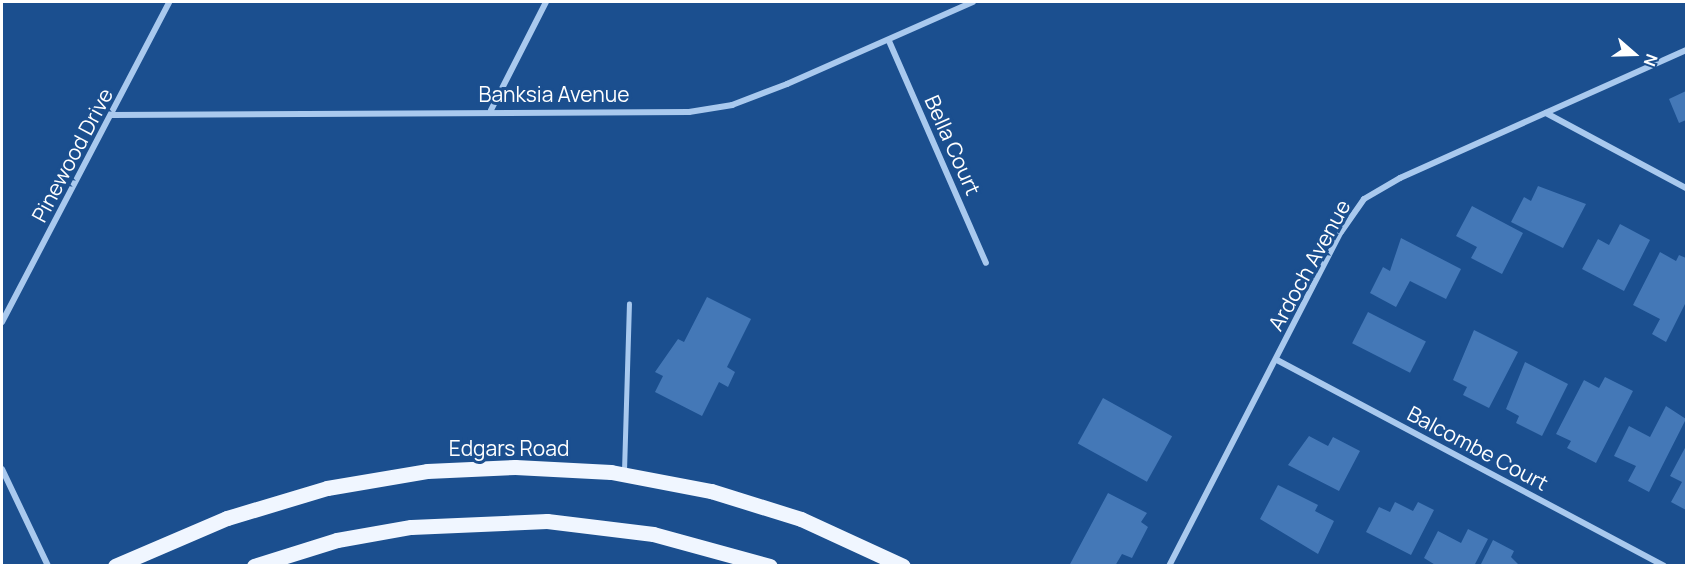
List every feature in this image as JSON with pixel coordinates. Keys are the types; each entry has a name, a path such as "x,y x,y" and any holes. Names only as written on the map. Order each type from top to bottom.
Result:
{"main road":[{"name":"Edgars Road","path":"115,566 276,502 381,477 514,467 624,474 757,503 903,566"},
{"path":"254,566 337,540 411,527 547,521 665,536 770,566"}],"street":[{"name":"Pinewood Drive","path":"2,322 170,2"},
{"path":"491,110 546,2"},
{"name":"Banksia Avenue","path":"112,115 491,110 689,112 732,105 889,41 973,2"},
{"name":"Bella Court","path":"889,41 986,263"},
{"name":"Ardoch Avenue","path":"1169,566 1341,232 1364,199 1400,178 1686,51"},
{"path":"1546,113 1686,188"},
{"name":"Balcombe Court","path":"1277,360 1664,566"},
{"path":"2,469 48,566"}],"lane":[{"path":"624,474 629,304"}],"building":[{"path":"1686,91 1686,120 1679,123 1669,99"},
{"path":"1538,186 1586,204 1563,248 1511,222 1524,197 1531,201"},
{"path":"1472,206 1523,233 1502,274 1471,258 1477,247 1456,236"},
{"path":"1620,224 1650,240 1624,291 1582,269 1598,239 1609,245"},
{"path":"1401,238 1461,269 1446,299 1410,281 1396,307 1370,293 1383,267 1390,271"},
{"path":"1660,252 1676,261 1679,255 1686,258 1686,302 1666,342 1652,334 1660,319 1633,305"},
{"path":"707,297 751,319 727,367 735,372 728,387 719,382 702,416 655,392 663,376 655,372 678,339 684,342"},
{"path":"1368,312 1426,342 1410,373 1352,343"},
{"path":"1474,330 1518,352 1489,408 1463,395 1467,387 1453,380"},
{"path":"1525,362 1568,384 1542,436 1516,423 1519,416 1506,409"},
{"path":"1605,377 1633,391 1596,463 1567,448 1571,441 1556,434 1584,380 1599,388"},
{"path":"1103,398 1172,436 1147,482 1078,443"},
{"path":"1666,406 1686,419 1649,492 1628,481 1636,466 1614,456 1629,426 1650,437"},
{"path":"1309,436 1328,446 1333,437 1360,451 1339,491 1288,465"},
{"path":"1686,446 1686,510 1671,502 1682,482 1670,476"},
{"path":"1278,485 1318,505 1315,511 1334,521 1318,554 1260,519"},
{"path":"1108,493 1147,513 1141,522 1148,527 1132,558 1122,554 1115,566 1069,566"},
{"path":"1395,502 1413,511 1418,502 1434,510 1411,555 1366,532 1379,507 1390,512"},
{"path":"1468,529 1488,539 1474,566 1437,566 1424,558 1438,531 1461,543"},
{"path":"1493,540 1514,551 1511,557 1520,566 1480,566"}]}
